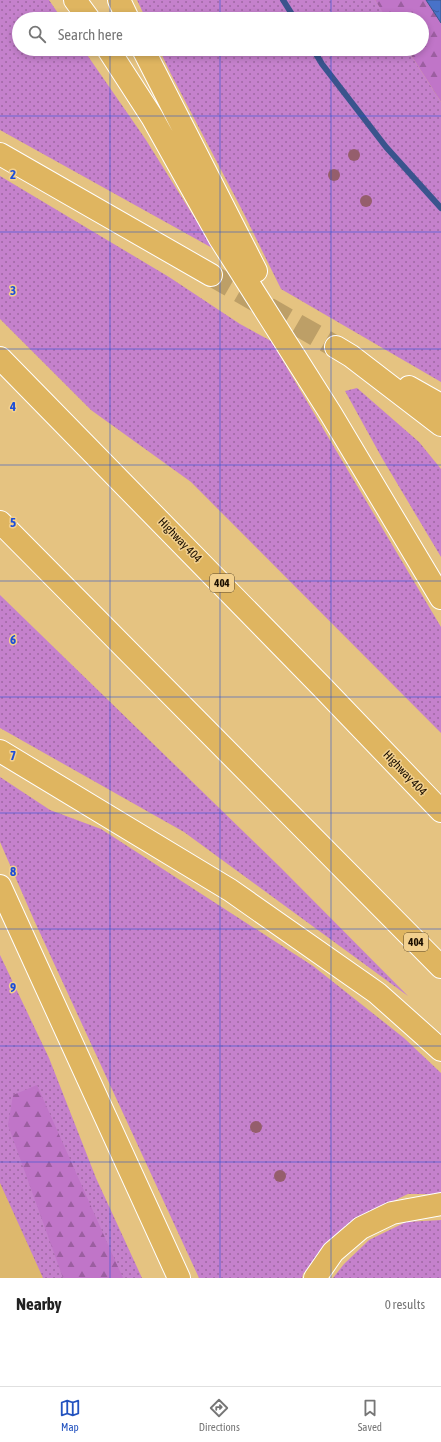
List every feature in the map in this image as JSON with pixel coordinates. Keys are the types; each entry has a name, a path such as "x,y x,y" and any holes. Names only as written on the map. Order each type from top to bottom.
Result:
{"highway":[{"path":"75,0 84,12"},
{"path":"119,0 125,12"},
{"path":"113,56 152,117 219,237 331,414 441,598"},
{"path":"147,56 245,251 331,414"},
{"path":"0,154 212,276"},
{"path":"441,404 344,351 441,425"},
{"name":"Highway 404","path":"0,358 317,681 441,811"},
{"name":"404","path":"0,522 441,967"},
{"path":"0,751 230,890 377,993 441,1050"},
{"path":"0,886 179,1278"},
{"path":"315,1278 333,1252 361,1228 392,1213 441,1204"}],"shaded area":[{"path":"0,0 49,0 57,12 12,12 12,56 88,56 146,140 214,249 0,130"},
{"path":"137,0 375,0 383,12 143,12"},
{"path":"162,56 411,56 441,102 441,382 281,289 242,210"},
{"path":"0,176 169,277 240,324 271,341 441,627 441,733 191,482 91,410 0,319"},
{"path":"357,388 419,442 441,469 441,557 382,458 345,391"},
{"path":"0,595 281,868 408,996 184,832 0,728"},
{"path":"0,777 50,810 101,829 313,966 404,1038 441,1073 441,1194 408,1194 364,1215 331,1239 303,1274 302,1278 199,1278 34,920 0,842"},
{"path":"0,955 49,1058 96,1178 142,1278 43,1278 0,1183"},
{"path":"0,1147 63,1278 0,1278"},
{"path":"441,1220 441,1278 333,1278 344,1264 369,1240 406,1222"}],"green space":[{"path":"375,0 426,0 441,23 441,102 411,56 429,56 429,12 383,12"},
{"path":"37,1085 123,1278 63,1278 8,1125 13,1095"}],"water":[{"path":"426,0 441,0 441,23"}],"waterway":[{"path":"283,0 291,12"},
{"path":"317,56 386,147 441,208"}],"tunnel":[{"path":"211,275 336,347"}]}
